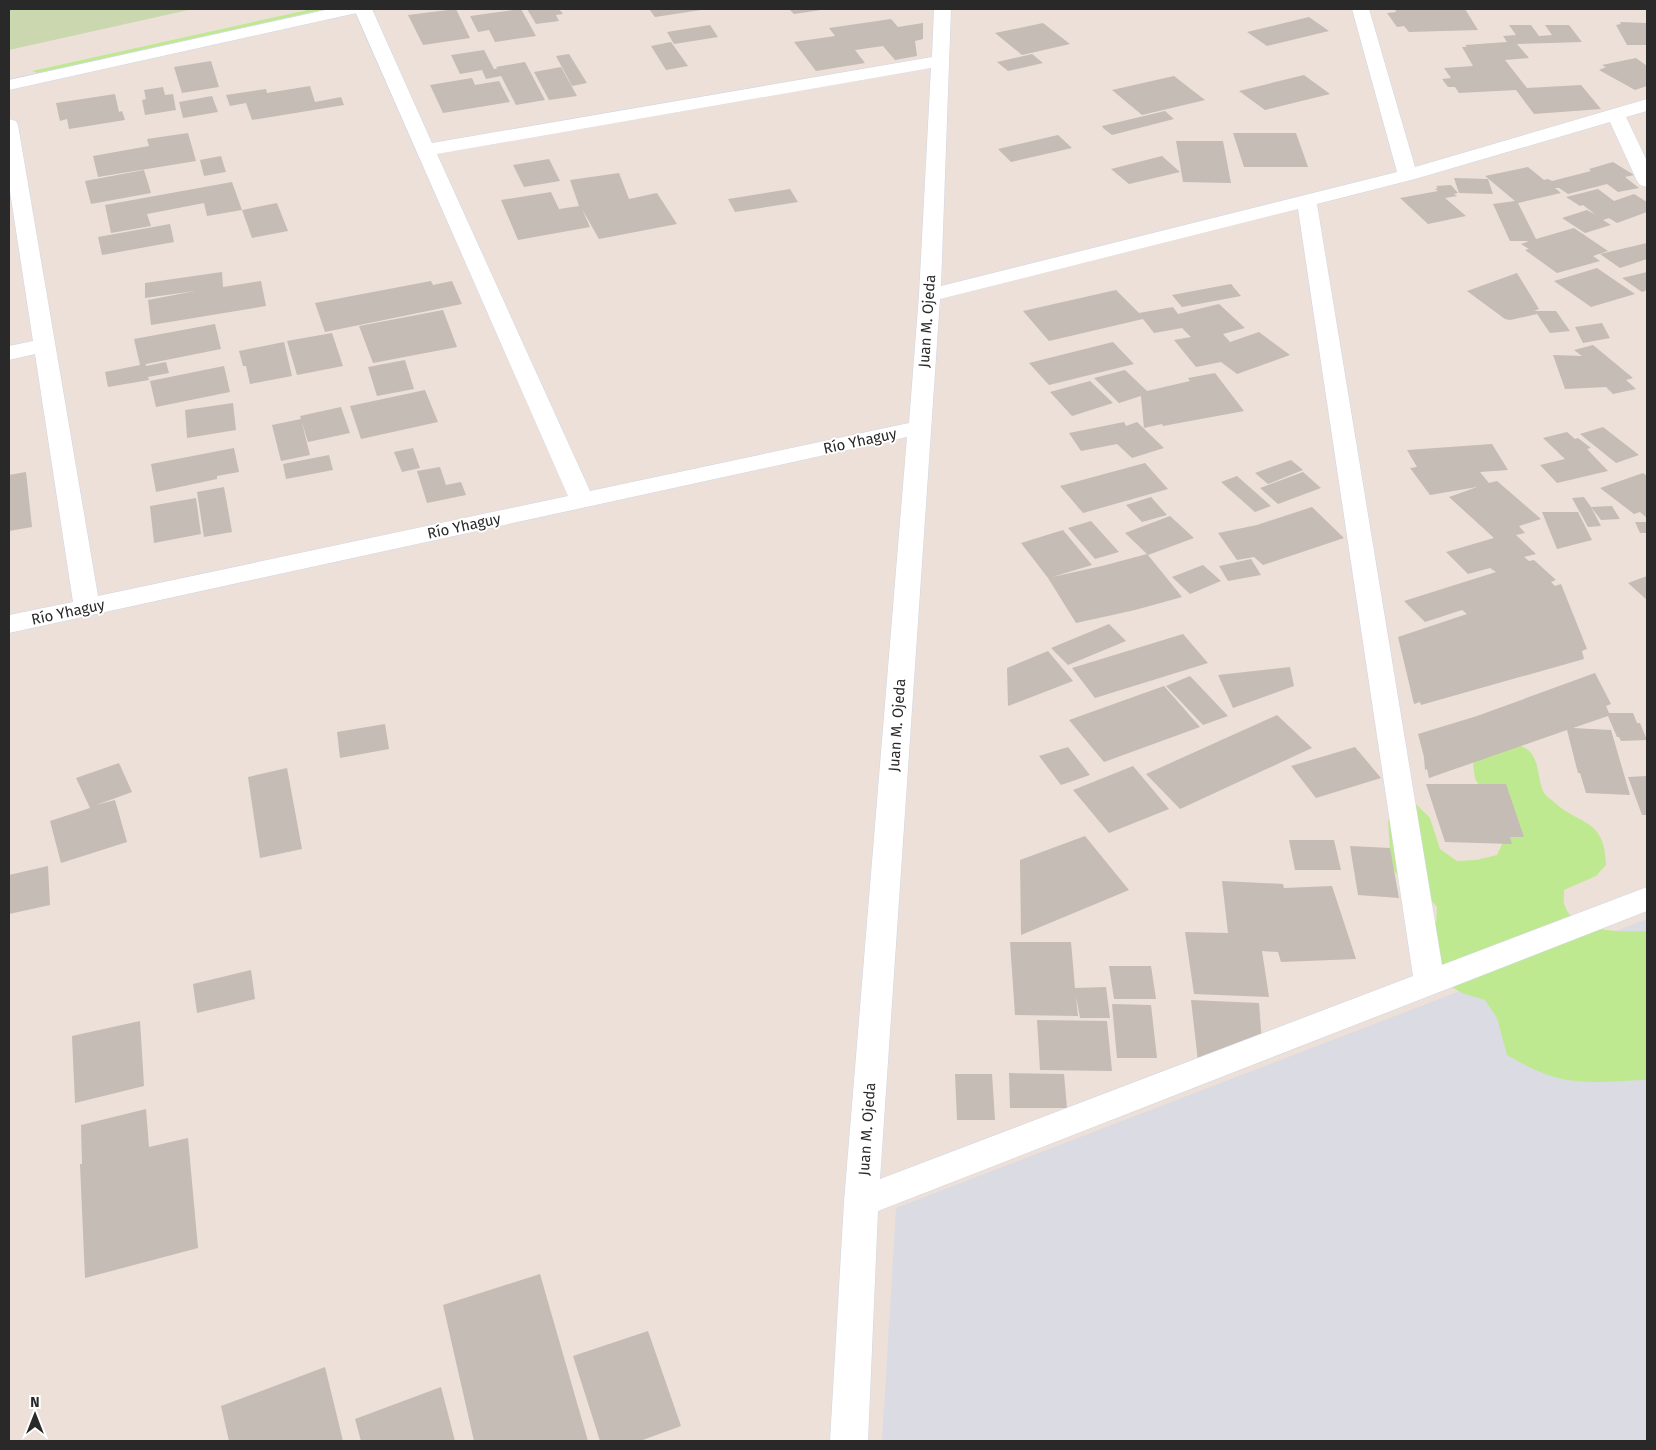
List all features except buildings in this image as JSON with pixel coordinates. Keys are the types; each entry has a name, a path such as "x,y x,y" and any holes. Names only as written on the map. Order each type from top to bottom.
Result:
{"street":[{"path":"9,68 278,9"},
{"path":"9,85 352,9"},
{"path":"363,9 582,500"},
{"name":"Juan M. Ojeda","path":"849,1441 861,1202 930,295 943,9"},
{"path":"1360,9 1408,175"},
{"path":"427,150 941,61"},
{"path":"930,295 1408,175 1647,105"},
{"path":"1616,115 1647,181"},
{"path":"9,125 43,346 87,608"},
{"path":"1307,201 1430,984"},
{"path":"9,352 43,346"},
{"name":"Río Yhaguy","path":"9,624 919,428"},
{"path":"861,1202 1647,899"}],"shaded area":[{"path":"1647,919 1647,1441 882,1441 896,1208"}],"green space":[{"path":"9,9 193,9 9,50"},
{"path":"312,9 321,10 38,73 32,71"},
{"path":"1511,741 1532,754 1544,793 1563,809 1596,830 1605,849 1606,865 1596,876 1564,890 1564,904 1570,915 1589,926 1601,929 1647,931 1647,1080 1585,1082 1567,1080 1540,1072 1507,1055 1497,1018 1485,1000 1462,993 1443,982 1428,938 1436,924 1437,907 1424,893 1404,882 1391,867 1388,821 1397,808 1416,804 1430,818 1440,849 1457,861 1476,860 1497,855 1503,842 1486,795 1475,779 1473,764 1478,752"}]}
